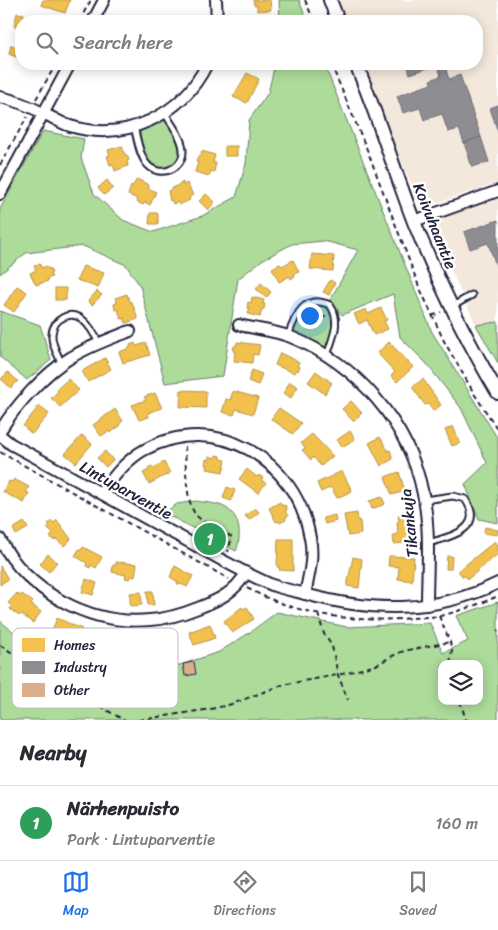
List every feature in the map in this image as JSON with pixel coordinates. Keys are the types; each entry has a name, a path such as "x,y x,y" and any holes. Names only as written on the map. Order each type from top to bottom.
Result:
{"street":[{"path":"95,15 104,0"},
{"path":"216,0 217,15"},
{"path":"330,0 336,15"},
{"path":"0,194 67,70"},
{"path":"0,97 20,103 70,126 84,129 114,130 134,126 165,112 191,90 204,70"},
{"name":"Koivuhaantie","path":"358,70 414,221 450,307 498,393"},
{"path":"414,221 498,191"},
{"name":"Tikankuja","path":"239,325 288,336 326,356 359,381 378,399 387,412 410,452 424,500 428,543 427,605"},
{"path":"0,430 23,400 62,364 99,343 130,331"},
{"name":"Lintuparventie","path":"0,435 12,444 246,573 274,585 337,602 382,608 427,605 454,600 498,583"},
{"path":"102,494 127,462 142,451 158,443 196,437 218,439 253,450 278,470 289,484 305,520 310,538 312,560 305,594"},
{"path":"0,539 6,552 35,583 52,595 92,614 132,621 150,620 189,612 228,594 239,584 246,573"}],"lane":[{"path":"134,126 145,162 157,171 164,172 172,169 182,159 183,152 180,138 165,112"},
{"path":"450,307 472,295"},
{"path":"288,336 297,314 309,303 316,302 330,305 336,320 336,328 326,356"},
{"path":"62,364 52,336 54,324 62,317 70,315 81,318 99,343"},
{"path":"424,500 453,496 465,499 470,506 471,517 468,526 456,535 428,543"}],"path":[{"path":"82,15 91,0"},
{"path":"306,0 312,15"},
{"path":"334,70 368,152 418,284 444,341 475,395 498,430"},
{"path":"309,303 316,314 336,320"},
{"path":"185,438 186,484 192,508 196,516 232,537 226,561"},
{"path":"318,614 322,630 332,646 338,675 348,700"},
{"path":"439,616 450,642 452,651 451,660"},
{"path":"139,720 211,709 249,699 282,685 338,675 376,665 398,653 408,650 450,642"},
{"path":"0,645 12,653"},
{"path":"461,705 466,720"},
{"path":"103,708 124,720"}],"shaded area":[{"path":"337,0 498,0 498,183 421,208 364,70 483,70 483,15 343,15"},
{"path":"498,199 498,322 476,325 433,230 433,220"}],"green space":[{"path":"279,0 299,0 305,15 280,15"},
{"path":"274,70 326,70 432,332 498,439 498,523 479,519 465,484 487,463 461,408 426,363 400,337 393,294 342,315 330,300 358,250 324,241 292,244 262,260 238,279 223,376 165,383 140,286 126,265 83,246 26,253 0,274 0,209 43,131 84,139 81,158 94,194 123,220 153,232 202,216 236,197 246,164 249,120 268,93"},
{"path":"165,115 181,144 180,159 171,168 157,169 146,161 136,128"},
{"path":"316,303 329,306 335,320 329,345 325,352 291,334 299,315"},
{"path":"0,311 40,325 51,360 27,380 0,357"},
{"path":"498,322 498,363 476,325"},
{"path":"196,501 223,506 234,515 239,530 239,541 236,551 164,513 177,504"},
{"path":"498,602 498,720 0,720 0,621 12,631 12,708 178,708 178,666 219,652 277,612 347,627 430,623 443,653 468,641 456,616"}],"building: Homes":[{"path":"43,0 70,0 65,13 41,5"},
{"path":"253,0 270,0 271,10 257,11 257,5 254,5"},
{"path":"11,45 15,46 15,56 9,54"},
{"path":"247,73 259,79 247,103 233,97"},
{"path":"122,146 129,160 127,161 128,166 115,171 113,164 110,165 107,156 110,155 108,150"},
{"path":"225,146 237,146 237,156 225,156"},
{"path":"202,151 215,155 213,163 216,163 214,172 211,171 209,176 195,172 198,156 200,157"},
{"path":"137,179 149,185 148,188 156,192 150,205 145,202 143,205 137,202 138,199 128,195 131,186"},
{"path":"107,180 113,188 104,195 98,188"},
{"path":"183,182 183,185 187,183 193,195 189,197 190,200 179,205 178,202 173,204 172,200 170,201 168,191"},
{"path":"206,194 215,202 208,210 199,201"},
{"path":"150,213 158,213 158,224 149,224"},
{"path":"312,254 334,256 333,271 310,269"},
{"path":"293,260 299,272 294,274 295,276 291,279 290,276 279,282 272,268 280,264 282,266"},
{"path":"40,264 41,268 46,266 48,269 50,268 52,277 47,279 48,281 36,285 30,273 36,270 34,266"},
{"path":"83,266 104,273 98,288 77,280"},
{"path":"330,280 335,283 329,295 323,292"},
{"path":"261,283 271,292 266,298 256,289"},
{"path":"17,286 27,292 14,312 4,305"},
{"path":"55,288 66,288 66,300 55,300"},
{"path":"97,291 102,295 92,305 88,301"},
{"path":"127,294 138,319 126,323 124,318 121,319 118,309 115,310 114,304 117,303 115,298"},
{"path":"252,297 264,300 264,309 262,309 260,317 248,314 250,308 247,308 248,302 251,303"},
{"path":"381,308 387,320 384,321 388,329 374,335 367,320 359,324 354,314 366,309 368,314"},
{"path":"237,342 260,345 258,355 253,354 252,363 234,361 235,352 233,351"},
{"path":"389,342 413,367 397,382 391,376 395,372 377,353"},
{"path":"135,343 136,346 146,343 150,355 123,363 119,352 130,348 130,345"},
{"path":"280,353 299,362 297,366 300,367 298,371 296,370 294,373 275,365"},
{"path":"105,358 111,369 88,382 82,371"},
{"path":"252,370 262,374 258,385 248,381"},
{"path":"316,371 332,383 325,394 308,382"},
{"path":"8,372 18,381 11,388 1,379"},
{"path":"68,379 79,390 60,407 51,398 58,391 57,389"},
{"path":"423,379 441,405 433,411 428,404 425,405 412,387"},
{"path":"290,382 298,387 291,398 283,393"},
{"path":"181,390 206,391 206,408 180,407"},
{"path":"233,391 258,398 253,414 236,409 234,415 222,412 226,399 230,400"},
{"path":"155,393 162,408 148,413 149,417 139,420 132,405 146,400 144,397"},
{"path":"351,401 362,413 353,421 342,409"},
{"path":"39,406 49,414 32,434 23,426"},
{"path":"279,408 301,423 293,434 271,419"},
{"path":"115,409 123,421 119,424 120,426 110,433 109,431 101,436 93,425"},
{"path":"453,426 460,443 452,446 445,430"},
{"path":"350,431 355,439 342,447 337,440"},
{"path":"312,434 333,456 321,466 313,457 311,460 302,450 305,448 301,443"},
{"path":"82,435 92,444 76,463 65,454"},
{"path":"380,437 388,451 390,450 393,459 381,466 369,443"},
{"path":"105,451 113,460 106,467 97,458"},
{"path":"216,455 226,460 223,472 207,469 208,465 205,465 206,459 209,460 209,456 215,458"},
{"path":"164,462 170,473 149,484 143,473 149,470 148,468 152,466 153,468"},
{"path":"247,469 257,477 259,475 263,478 261,480 266,483 258,493 239,479"},
{"path":"342,471 352,491 337,498 331,487 321,492 317,483"},
{"path":"399,472 405,491 392,495 385,477"},
{"path":"14,479 29,487 26,492 29,493 24,503 3,492 9,481 12,482"},
{"path":"227,487 235,490 231,501 223,498"},
{"path":"382,497 385,504 372,509 369,501"},
{"path":"280,502 283,506 285,505 287,510 285,511 288,516 285,518 286,520 280,523 279,521 276,522 269,508"},
{"path":"255,508 259,512 249,520 245,516"},
{"path":"357,513 361,534 348,536 344,515"},
{"path":"410,514 414,542 394,544 393,535 398,534 398,515"},
{"path":"335,515 336,521 325,524 323,518"},
{"path":"57,520 71,539 64,546 56,539 54,541 50,537 53,534 47,528 50,526 48,524 52,521 54,523"},
{"path":"24,522 28,528 16,535 13,529"},
{"path":"485,527 498,530 497,535 484,533"},
{"path":"278,539 293,539 293,571 279,570 280,567 277,567"},
{"path":"495,541 498,545 498,554 468,579 465,576 463,577 458,571"},
{"path":"83,547 102,557 96,568 91,565 90,568 86,566 87,563 75,556 79,549 81,550"},
{"path":"48,554 57,562 49,572 40,564"},
{"path":"389,556 414,557 412,581 398,579 399,567 388,566"},
{"path":"447,556 452,556 451,569 446,569"},
{"path":"353,557 362,559 359,588 347,586"},
{"path":"116,562 137,564 135,577 125,578 126,575 112,572 113,565 116,565"},
{"path":"0,566 8,579 0,585"},
{"path":"175,566 193,576 187,587 177,584 178,582 170,577"},
{"path":"86,579 97,583 93,595 82,592"},
{"path":"147,591 153,591 154,605 148,605"},
{"path":"141,592 142,605 130,606 130,593"},
{"path":"17,593 20,596 22,594 33,602 31,604 41,612 33,623 10,609 12,606 8,603"},
{"path":"242,607 243,609 247,607 254,619 232,633 224,621"},
{"path":"57,618 80,628 53,628"},
{"path":"210,624 215,638 194,645 189,632"}],"building: Industry":[{"path":"409,70 422,70 410,74"},
{"path":"439,70 446,70 449,79 460,75 481,137 464,143 459,129 448,132 442,114 424,120 420,108 403,113 397,96 431,84 430,80 441,76"},
{"path":"498,105 498,132 490,108"},
{"path":"481,137 489,162 472,167 464,143"},
{"path":"498,220 498,271 488,243 470,249 464,232"}],"building: Other":[{"path":"194,662 196,674 185,676 183,664"}],"place":[{"name":"Närhenpuisto","path":"210,539"}]}
